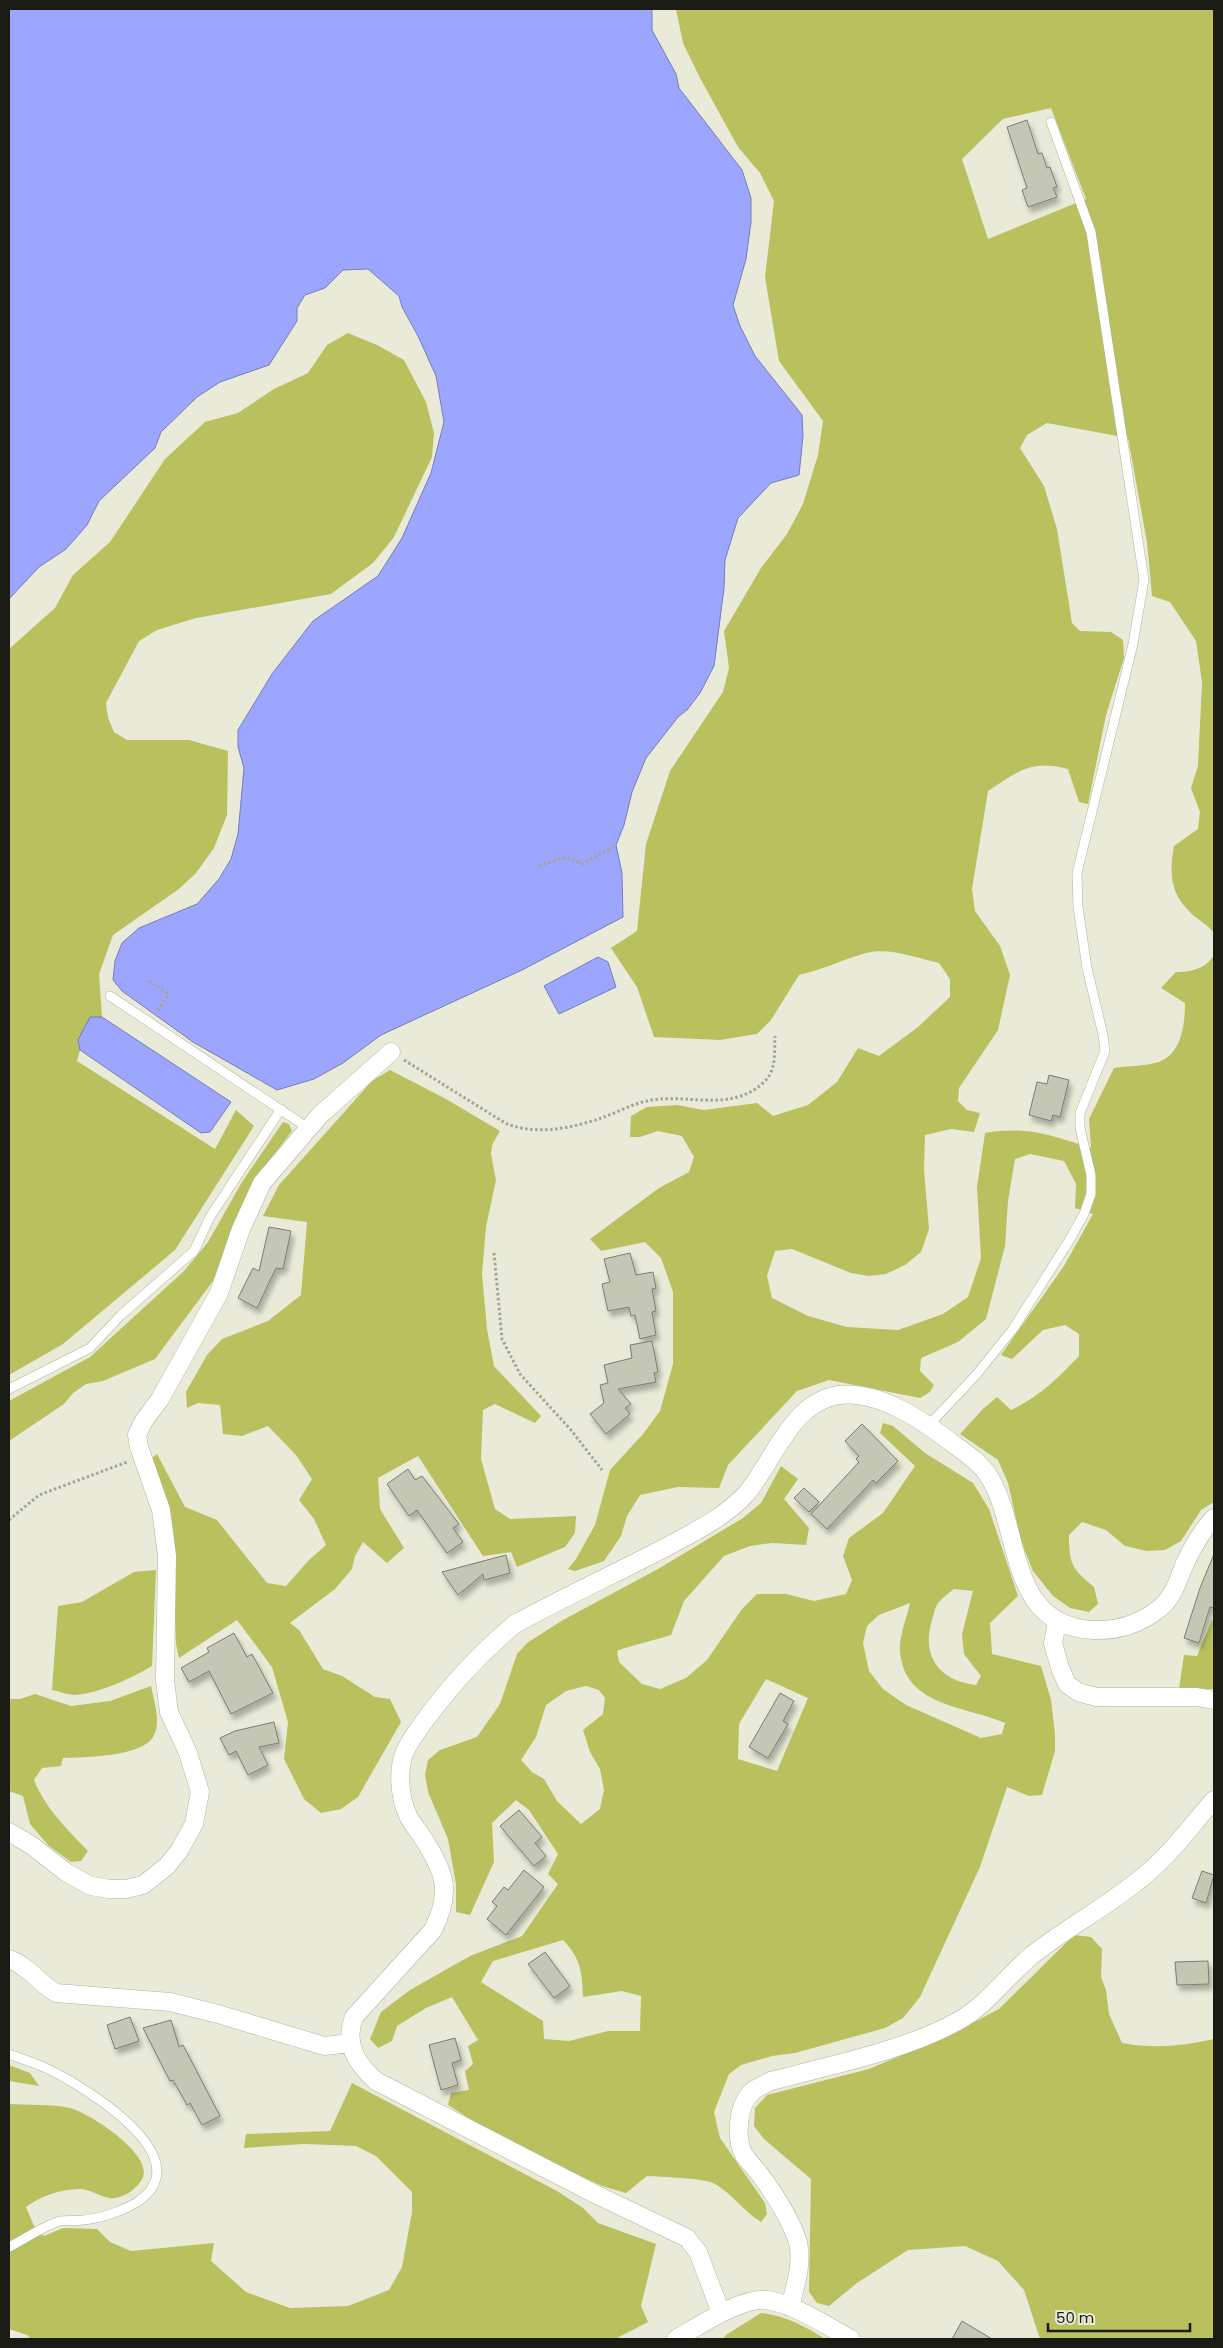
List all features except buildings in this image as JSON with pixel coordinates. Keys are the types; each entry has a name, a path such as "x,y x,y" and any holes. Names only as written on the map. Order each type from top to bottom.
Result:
{"street":[{"path":"9,1832 31,1845 68,1873 91,1886 126,1889 142,1885 167,1866 179,1851 194,1824 200,1792 188,1753 170,1712 165,1681 166,1556 161,1510 142,1456 137,1435 143,1422 160,1399 219,1293 241,1229 262,1183 320,1115 392,1052"},
{"path":"701,2339 714,2316 698,2252 687,2238 595,2194 376,2081 362,2068 354,2056 350,2043 350,2027 354,2017 433,1930 441,1915 444,1895 440,1866 407,1814 402,1798 400,1777 402,1757 408,1745 438,1702 489,1647 515,1624 703,1527 745,1494 796,1420 815,1403 838,1396 855,1395 908,1412 929,1425 975,1461 987,1474 996,1492 1018,1568 1032,1597 1057,1622 1085,1629 1110,1630 1133,1625 1158,1610 1174,1593 1186,1561 1202,1531 1214,1518"},
{"path":"1057,1622 1053,1643 1060,1668 1068,1684 1078,1692 1096,1698 1197,1697 1214,1700"},
{"path":"790,2307 798,2264 798,2242 788,2219 761,2176 744,2154 740,2134 739,2119 752,2091 771,2081 924,2038 960,2020 980,2005 1030,1957 1151,1871 1180,1842 1194,1822 1214,1800"},
{"path":"9,1959 23,1966 42,1984 56,1993 170,2002 218,2014 324,2046 350,2043"},
{"path":"676,2339 714,2316 753,2301 766,2299 790,2307 851,2339"}],"lane":[{"path":"929,1425 976,1375 1012,1329 1084,1214 1091,1194 1090,1175 1080,1128 1080,1113 1105,1051 1087,968 1078,907 1076,873 1132,644 1144,580 1091,232 1051,122"},
{"path":"110,996 308,1128"},
{"path":"9,1389 90,1348 121,1315 194,1251 210,1217 280,1109"},
{"path":"9,2054 47,2069 76,2084 120,2116 151,2147 158,2172 150,2191 138,2201 103,2216 84,2220 60,2221 9,2247"}],"path":[{"path":"539,866 566,857 582,864 616,845"},
{"path":"148,981 168,994 155,1015"},
{"path":"392,1052 504,1123 520,1130 536,1130 556,1129 601,1118 648,1100 716,1101 737,1096 764,1082 774,1069 775,1036"},
{"path":"494,1253 502,1339 520,1374 571,1430 602,1470"},
{"path":"9,1520 39,1495 142,1456"}],"green space":[{"path":"676,9 1214,9 1214,933 1185,907 1176,892 1172,875 1174,846 1198,829 1200,812 1191,788 1198,766 1202,682 1196,641 1170,602 1152,596 1147,542 1128,438 1047,423 1027,435 1020,448 1044,486 1057,529 1072,623 1080,631 1111,632 1123,640 1124,658 1106,715 1088,804 1079,802 1068,769 1055,766 1025,769 988,791 972,889 975,911 1000,946 1010,975 998,1030 959,1088 958,1101 967,1110 980,1113 974,1132 951,1129 925,1135 924,1170 929,1229 921,1252 905,1265 886,1274 869,1276 851,1273 792,1249 775,1251 767,1276 772,1298 808,1316 847,1327 898,1330 943,1314 968,1297 981,1258 977,1187 985,1133 1027,1131 1091,1148 1089,1119 1114,1068 1156,1063 1168,1057 1178,1044 1183,1028 1185,1003 1161,988 1176,972 1198,969 1207,964 1214,955 1214,1502 1201,1510 1181,1541 1165,1550 1147,1551 1125,1546 1106,1530 1082,1522 1069,1535 1069,1545 1073,1565 1094,1587 1098,1604 1089,1612 1070,1608 1053,1596 1033,1571 1021,1541 1008,1483 998,1460 960,1434 997,1397 1011,1410 1021,1405 1056,1379 1079,1356 1079,1334 1065,1325 1043,1330 1012,1359 1001,1355 1064,1266 1093,1214 1075,1208 1076,1184 1064,1161 1030,1154 1015,1159 1008,1201 1005,1246 986,1319 958,1342 921,1358 920,1371 934,1385 930,1392 920,1398 829,1380 797,1391 728,1465 719,1488 678,1487 640,1495 627,1516 621,1536 604,1561 575,1571 568,1569 576,1559 595,1525 610,1470 643,1434 660,1411 673,1364 673,1292 661,1258 645,1242 601,1251 590,1239 659,1188 689,1172 694,1157 682,1136 658,1131 640,1137 630,1137 631,1116 647,1107 677,1105 704,1110 757,1103 773,1116 808,1105 837,1082 858,1048 879,1056 918,1027 950,997 950,979 939,963 893,952 866,953 799,975 771,1020 757,1034 720,1040 654,1037 637,987 611,948 637,931 646,844 670,771 723,692 729,668 724,631 761,568 787,534 803,504 818,455 823,421 779,361 765,277 774,201 760,173 738,147 683,43","holes":["1051,108 1086,199 988,239 962,159 1003,119"]},
{"path":"348,333 377,345 404,360 426,402 434,433 432,457 394,537 373,563 331,594 196,618 157,630 139,641 106,703 108,718 114,732 127,740 189,740 228,751 227,815 214,848 196,873 179,889 113,935 99,974 102,1017 90,1018 78,1040 80,1050 77,1061 215,1149 236,1110 254,1126 175,1250 63,1344 9,1375 9,649 55,608 73,575 110,542 165,459 205,422 238,413 274,389 308,373 327,345"},
{"path":"390,1070 446,1099 500,1131 492,1145 491,1154 496,1180 486,1227 482,1274 487,1329 494,1366 541,1416 535,1423 495,1404 483,1410 481,1459 495,1509 510,1519 576,1516 575,1533 565,1547 517,1567 511,1552 483,1556 418,1456 378,1478 380,1509 404,1548 387,1563 363,1542 355,1556 352,1569 335,1589 290,1623 299,1630 323,1669 342,1676 375,1697 390,1699 401,1722 358,1797 341,1809 321,1813 304,1799 284,1759 288,1722 272,1667 237,1620 179,1658 176,1644 172,1526 150,1460 157,1454 185,1507 217,1520 267,1583 286,1586 308,1561 326,1545 314,1519 299,1500 312,1479 296,1455 268,1426 242,1436 223,1434 220,1405 198,1403 187,1408 186,1392 207,1355 222,1339 268,1321 301,1295 307,1222 263,1216 279,1185 372,1081"},
{"path":"283,1122 289,1124 292,1131 260,1173 240,1209 213,1281 155,1359 103,1381 86,1384 73,1393 64,1404 9,1441 9,1401 90,1357 184,1271 208,1242 242,1182"},
{"path":"883,1423 893,1426 925,1453 973,1483 989,1509 1018,1596 990,1623 992,1654 1041,1666 1051,1700 1055,1751 1042,1795 1029,1796 1007,1787 980,1867 920,1997 903,2018 885,2028 795,2053 772,2056 741,2065 729,2074 714,2112 720,2138 765,2203 767,2214 761,2222 720,2187 708,2181 647,2176 626,2193 602,2186 501,2139 448,2105 451,2093 469,2090 465,2071 473,2064 468,2046 478,2040 452,1997 426,2008 397,2026 392,2041 378,2048 370,2039 381,2012 410,1990 470,1956 522,1936 558,1884 548,1874 558,1854 529,1810 516,1800 492,1823 494,1862 470,1915 456,1912 456,1884 448,1839 428,1792 425,1774 428,1760 440,1750 477,1737 500,1704 517,1654 527,1643 563,1620 658,1569 743,1518 761,1503 781,1466 798,1479 784,1499 809,1528 806,1545 772,1543 750,1546 724,1556 684,1601 671,1635 617,1651 619,1662 642,1684 660,1689 686,1678 707,1660 742,1609 757,1594 786,1594 814,1601 846,1594 852,1580 843,1556 849,1538 883,1513 915,1466 880,1433","holes":["954,1589 973,1591 962,1634 964,1654 981,1676 976,1685 963,1683 952,1678 943,1672 931,1655 929,1633 935,1610 941,1600","910,1603 902,1633 900,1652 904,1670 913,1684 925,1694 940,1702 1005,1723 1002,1734 981,1738 906,1705 883,1689 869,1671 863,1643 867,1626 879,1615","766,1679 808,1698 777,1771 738,1759 739,1724","586,1686 599,1690 605,1698 603,1714 583,1730 590,1752 600,1769 604,1790 600,1809 581,1824 557,1801 544,1779 532,1772 521,1760 536,1737 546,1705 566,1691","563,1940 574,1953 577,1960 582,1980 583,1997 622,1991 641,1996 640,2031 608,2031 569,2041 544,2039 543,2021 481,1982 493,1961"]},
{"path":"156,1570 152,1666 125,1680 85,1694 75,1695 52,1690 58,1606 82,1602 134,1572"},
{"path":"1212,1620 1214,1621 1214,1689 1179,1689 1184,1655 1197,1656"},
{"path":"151,1686 157,1724 154,1735 148,1742 139,1748 127,1752 63,1758 61,1766 42,1768 34,1780 50,1809 88,1851 81,1861 71,1862 49,1846 30,1824 23,1796 9,1791 9,1699 20,1699 35,1694 71,1706 110,1701"},
{"path":"1074,1935 1091,1937 1102,1949 1101,1977 1106,1990 1109,2014 1122,2043 1168,2046 1214,2039 1214,2339 1040,2339 1024,2290 998,2261 965,2246 908,2250 857,2283 829,2306 817,2303 809,2292 811,2179 764,2139 754,2126 755,2108 767,2095 869,2069 952,2034 999,2009"},
{"path":"9,2065 30,2073 39,2086 9,2081"},
{"path":"352,2083 557,2191 583,2208 598,2223 656,2244 641,2306 648,2322 615,2339 31,2339 27,2335 9,2329 9,2104 56,2106 79,2111 117,2135 138,2157 143,2167 143,2177 137,2186 129,2193 119,2197 109,2198 80,2189 51,2194 26,2207 34,2226 44,2236 63,2228 97,2229 110,2242 131,2251 214,2243 211,2261 246,2292 290,2308 348,2306 389,2290 402,2267 412,2212 412,2192 376,2156 356,2146 304,2144 244,2148 246,2134 330,2131"},
{"path":"761,2313 779,2316 794,2322 825,2339 723,2339 726,2335"}],"water":[{"path":"9,9 652,9 652,30 676,74 679,88 742,170 751,198 751,222 746,259 733,305 740,326 755,356 802,415 803,436 799,475 771,483 738,518 725,560 724,588 714,666 700,693 687,710 678,717 646,758 632,792 624,825 616,845 622,873 623,917 522,970 381,1035 343,1063 314,1079 277,1090 193,1042 122,991 113,980 115,961 122,943 139,928 197,904 219,879 231,859 238,834 244,768 238,747 238,730 272,674 313,621 378,576 402,538 431,473 444,422 436,376 418,336 402,307 399,296 368,269 343,270 325,288 305,295 297,308 297,321 269,365 220,382 197,397 161,432 155,448 99,501 87,525 66,549 39,567 9,599"},
{"path":"598,957 608,962 616,987 559,1014 544,986"},
{"path":"90,1017 102,1017 231,1102 210,1132 201,1133 80,1050 78,1040"}]}
